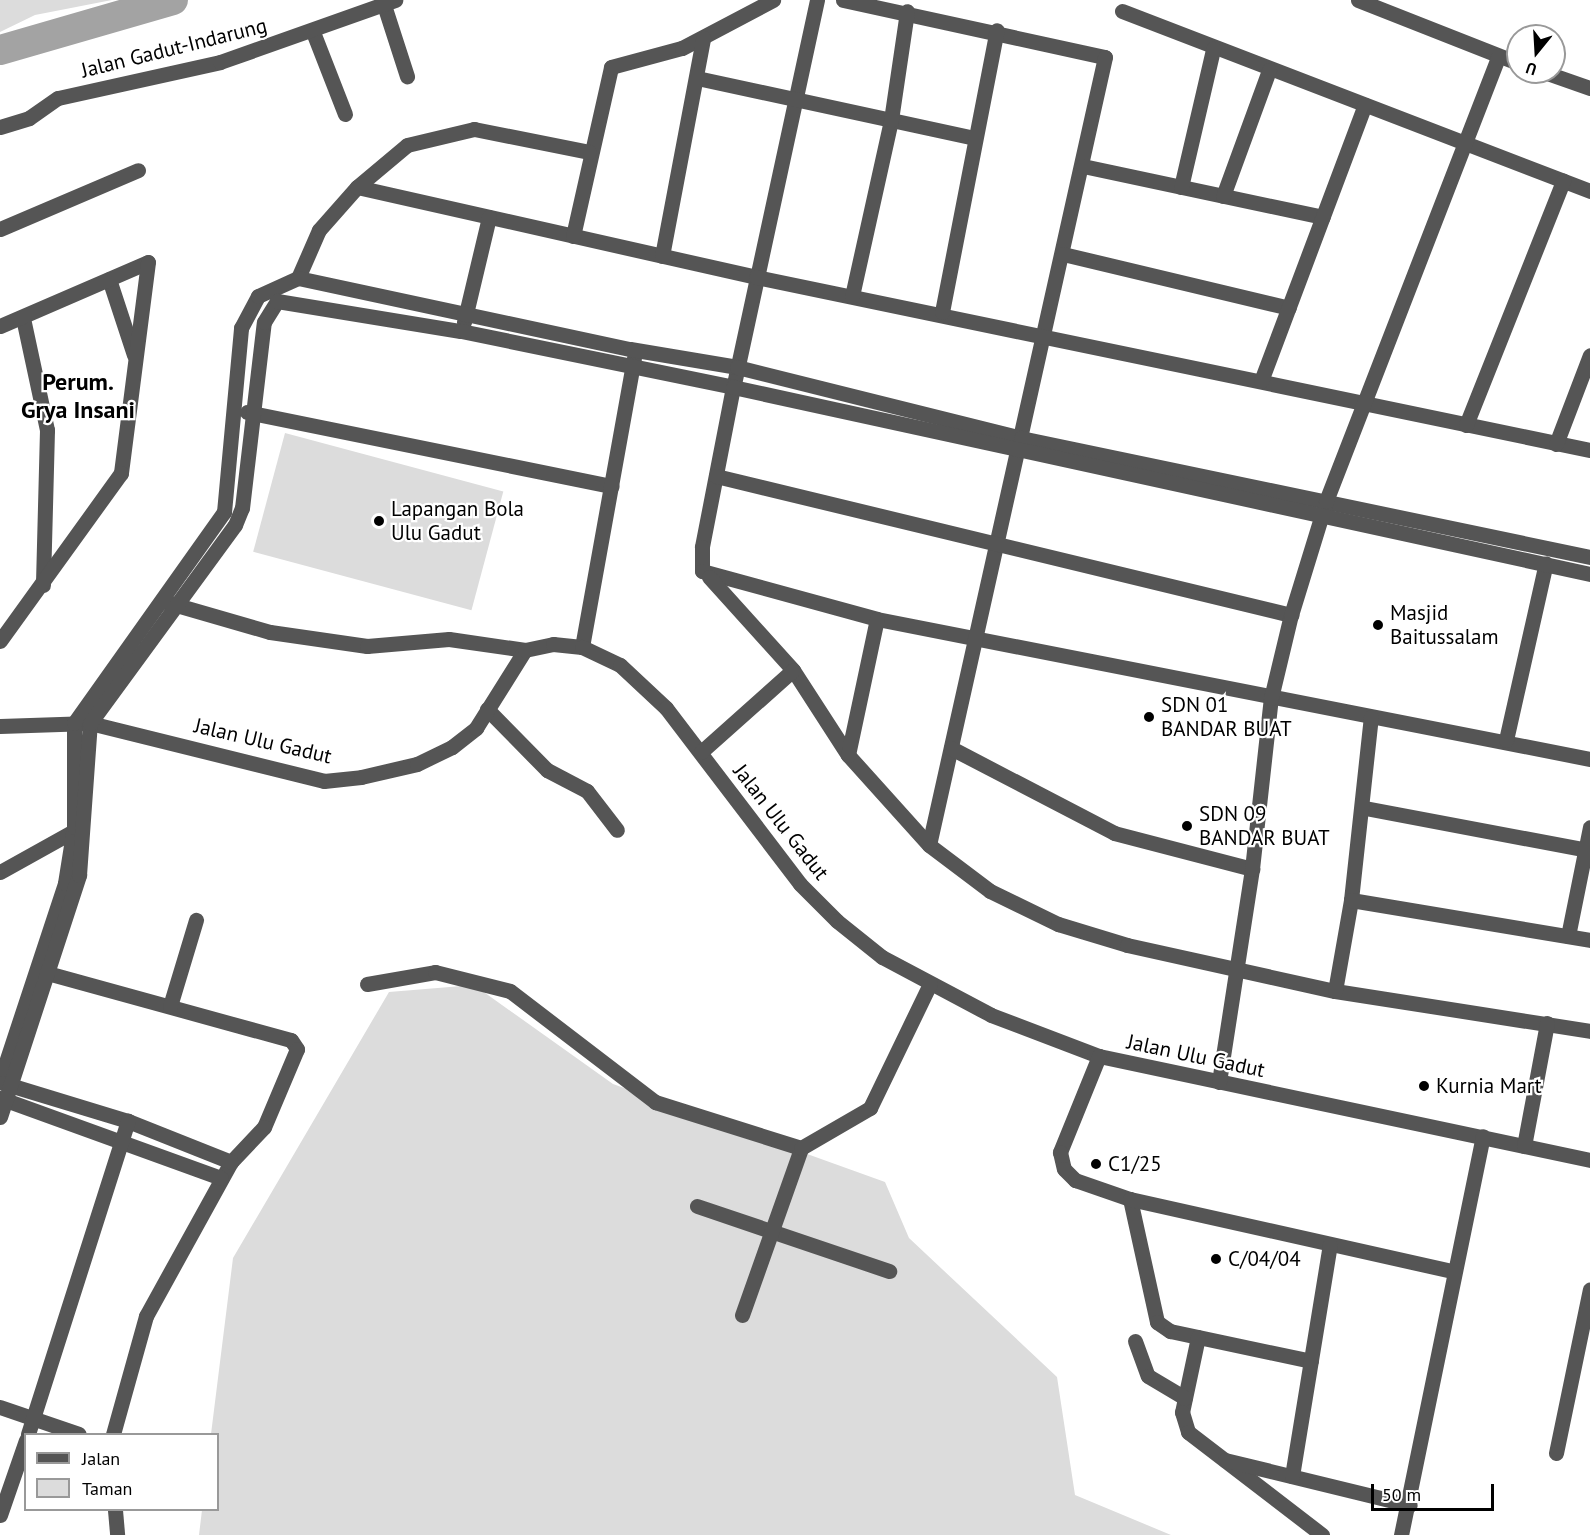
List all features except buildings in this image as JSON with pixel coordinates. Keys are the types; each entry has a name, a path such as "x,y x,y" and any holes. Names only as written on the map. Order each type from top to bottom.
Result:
{"street":[{"path":"573,236 590,152 614,64 703,38 773,0"},
{"path":"817,0 794,97 737,367 699,563 707,576 793,670 848,755 929,845 990,891 1058,924 1238,973 1335,991 1590,1031"},
{"path":"843,0 908,11 1104,54 1083,166 1020,444 994,542 929,845"},
{"path":"1358,0 1506,59"},
{"path":"390,2 408,76"},
{"name":"Jalan Gadut-Indarung","path":"0,127 29,118 58,98 220,62 313,32 390,2"},
{"path":"852,296 891,120 908,11"},
{"path":"1122,11 1213,49 1590,191"},
{"path":"942,312 997,30"},
{"path":"313,32 345,114"},
{"path":"662,256 703,38"},
{"path":"1181,187 1213,49"},
{"path":"1219,1082 1238,973 1252,870 1271,698 1291,615 1324,508 1366,405 1499,56"},
{"path":"1223,196 1269,70"},
{"path":"697,78 794,97 975,138"},
{"path":"1566,80 1590,88"},
{"path":"1261,381 1365,105"},
{"path":"298,278 319,230 357,187 407,145 451,131 497,131 590,152"},
{"path":"1083,166 1323,217"},
{"path":"0,229 138,170"},
{"path":"1466,425 1563,181"},
{"path":"357,187 756,277 942,312 1366,405 1590,450"},
{"path":"461,330 489,217"},
{"path":"1063,254 1289,308"},
{"path":"0,326 148,262 135,358 133,410 121,473 43,585 0,641"},
{"path":"79,827 90,723 224,512 236,410 241,327 248,310 258,296 298,278 635,350 737,367 1020,444"},
{"path":"110,279 135,358"},
{"path":"0,1117 4,1083 42,971 79,875 74,723 168,603 235,525 255,414 264,322 278,301 461,330 633,368 1020,444 1324,508 1590,557"},
{"path":"23,318 47,430 43,585"},
{"path":"582,648 635,350"},
{"path":"1556,444 1590,355"},
{"path":"236,410 612,486"},
{"path":"716,476 1291,615"},
{"path":"1324,508 1590,574"},
{"path":"1506,740 1546,563"},
{"path":"707,576 877,619 974,640 1371,717 1506,740 1590,759"},
{"path":"168,603 270,632 367,646 449,639 525,650"},
{"path":"848,755 877,619"},
{"name":"Jalan Ulu Gadut","path":"0,726 90,723 324,781 417,764 452,747 476,728 525,650 554,644 582,648 638,681 700,752 807,891 882,957 991,1016 1099,1056 1590,1160"},
{"path":"700,752 793,670"},
{"path":"487,709 547,770 587,791 617,830"},
{"path":"1335,991 1365,808 1371,717"},
{"path":"951,748 1114,833 1252,870"},
{"path":"1365,808 1587,850"},
{"path":"1568,936 1590,826"},
{"path":"0,872 79,827"},
{"path":"1351,900 1590,940"},
{"path":"170,1006 196,920"},
{"path":"42,971 296,1043 297,1055 264,1127 231,1162 221,1178 146,1316 113,1433"},
{"path":"367,984 435,972 510,991 655,1102 801,1148"},
{"path":"742,1315 770,1228 801,1148 870,1108 930,984"},
{"path":"1524,1146 1547,1023"},
{"path":"1099,1056 1060,1152 1064,1169 1075,1180 1130,1199 1453,1271"},
{"path":"4,1083 128,1121 231,1162"},
{"path":"3,1099 121,1138 221,1178"},
{"path":"27,1433 128,1121"},
{"path":"1401,1535 1410,1505 1453,1271 1482,1136"},
{"path":"1130,1199 1152,1312 1163,1327 1198,1337 1311,1361"},
{"path":"697,1206 770,1228 889,1271"},
{"path":"1292,1476 1330,1245"},
{"path":"1556,1453 1590,1289"},
{"path":"1198,1337 1185,1398 1183,1423 1216,1458 1322,1535"},
{"path":"1135,1341 1148,1376 1185,1398"},
{"path":"0,1407 77,1433"},
{"path":"0,1515 24,1446"},
{"path":"1216,1458 1410,1505"},
{"path":"115,1511 117,1535"}],"green space":[{"path":"0,0 112,0 35,15 0,32"},
{"name":"Lapangan Bola Ulu Gadut","path":"285,433 503,491 471,610 253,552"},
{"path":"474,985 613,1084 885,1182 909,1238 1057,1377 1075,1495 1171,1535 199,1535 202,1511 219,1511 219,1433 211,1433 233,1258 389,992"}],"waterway":[{"path":"0,50 173,0"}],"place":[{"name":"Lapangan Bola Ulu Gadut","path":"379,521"},
{"name":"Masjid Baitussalam","path":"1378,625"},
{"name":"SDN 01 BANDAR BUAT","path":"1149,717"},
{"name":"SDN 09 BANDAR BUAT","path":"1187,826"},
{"name":"Kurnia Mart","path":"1424,1086"},
{"name":"C1/25","path":"1096,1164"},
{"name":"C/04/04","path":"1216,1259"}],"district":[{"name":"Perum. Grya Insani","path":"78,396"}]}
